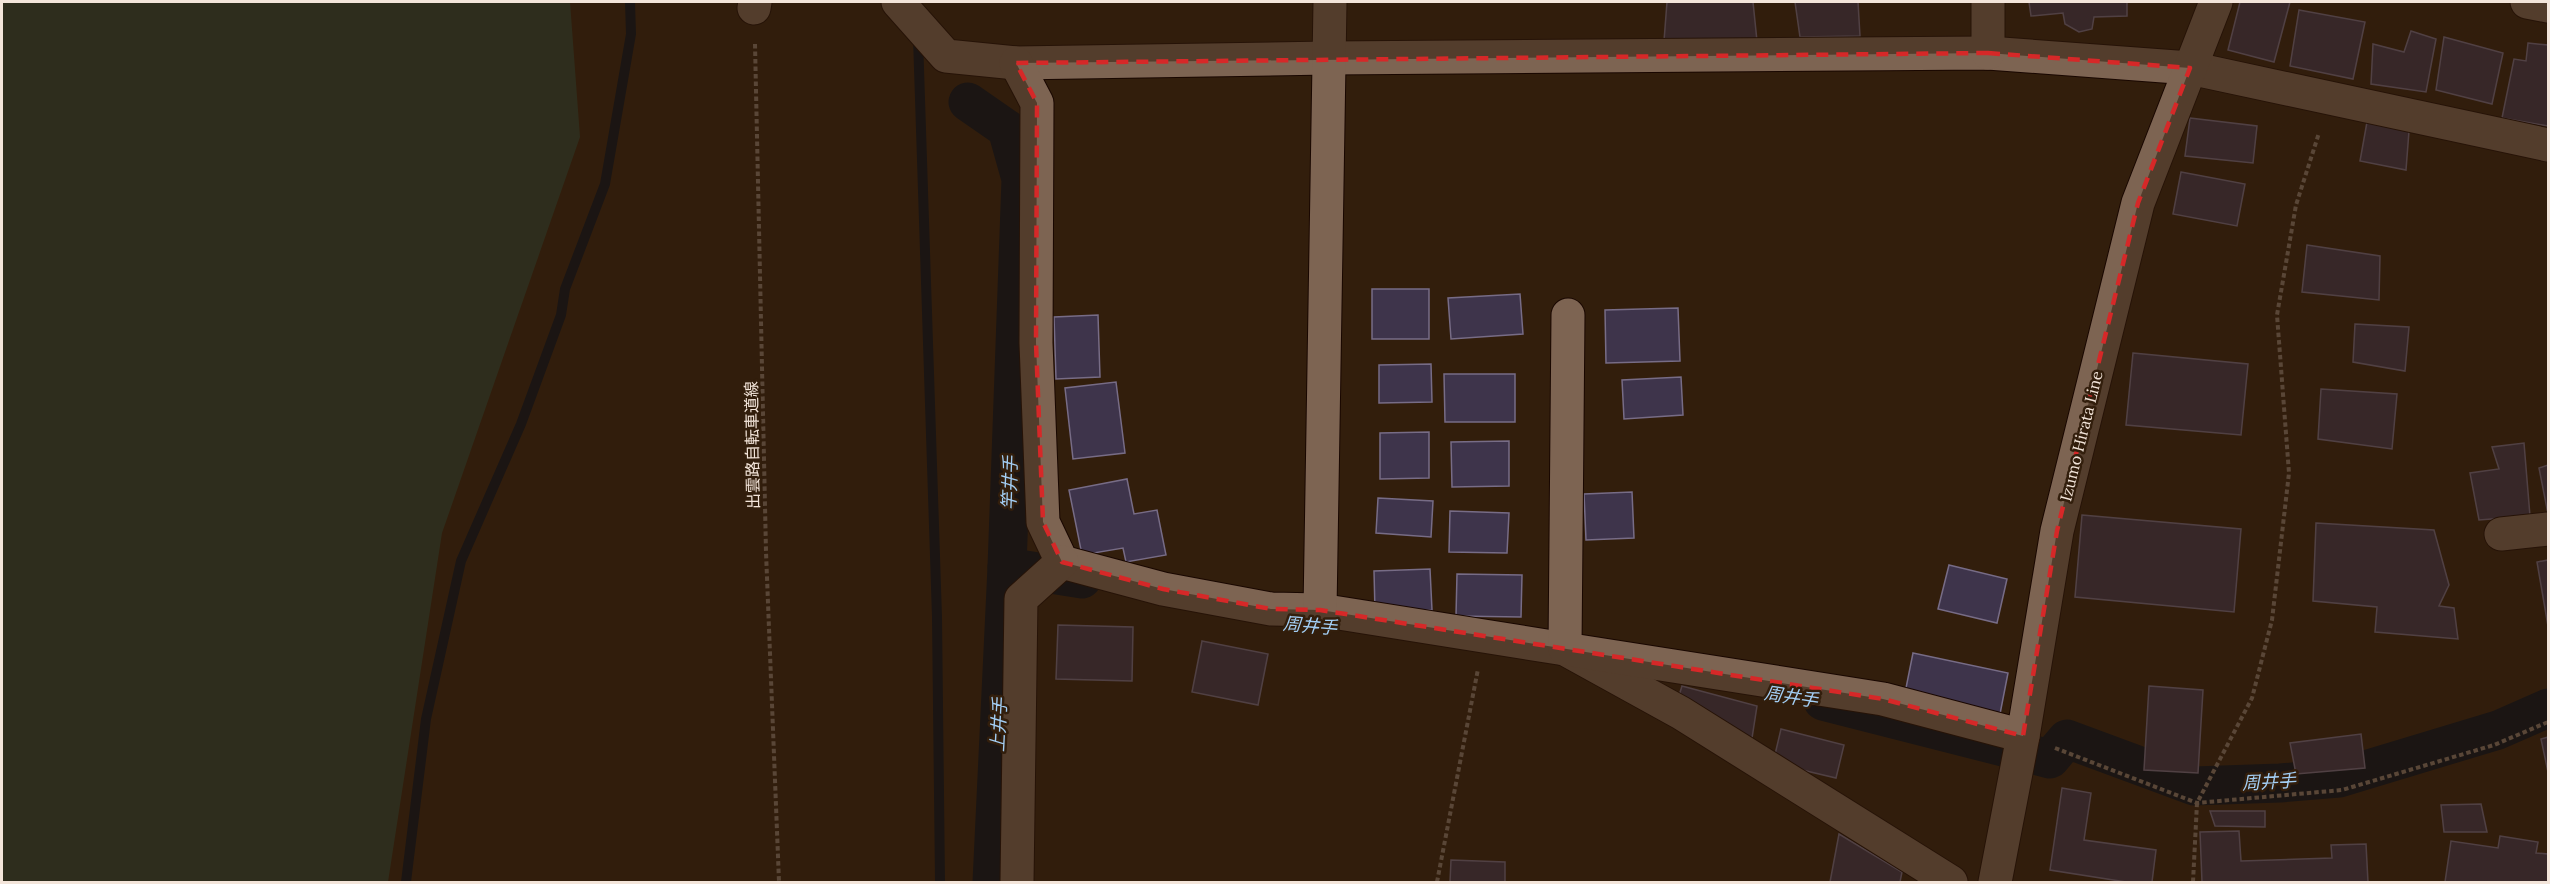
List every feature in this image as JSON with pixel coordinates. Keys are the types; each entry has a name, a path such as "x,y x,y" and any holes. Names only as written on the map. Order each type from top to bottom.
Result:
{"street":[{"path":"898,2 946,56 1016,63 1988,53 2190,68 2548,145"},
{"path":"1320,610 1330,2"},
{"path":"1988,2 1988,53"},
{"name":"Izumo Hirata Line","path":"1995,882 2023,736 2057,531 2135,214 2216,2"},
{"path":"2527,2 2548,6"},
{"path":"1016,63 1036,104 1036,343 1044,522 1062,562"},
{"path":"1565,649 1568,315"},
{"path":"2501,534 2548,530"},
{"path":"1062,562 1174,591 1271,609 1320,610 1883,699 2023,736"},
{"path":"1017,882 1021,599 1062,562"},
{"path":"1565,649 1681,713 1951,882"}],"path":[{"name":"出雲路自転車道線","path":"755,5 766,552 779,882"},
{"path":"2193,882 2198,803 2253,698 2272,620 2289,473 2277,315 2296,205 2330,98"},
{"path":"1437,882 1484,636"},
{"path":"2023,736 2198,803 2342,790 2494,745 2548,722"}],"highlighted area":[{"path":"1988,53 2190,68 2138,203 2057,531 2023,736 1883,699 1320,610 1271,609 1163,589 1062,562 1043,522 1036,343 1037,103 1016,63"}],"green space":[{"path":"2,2 570,2 580,137 442,533 388,882 2,882"}],"building":[{"path":"1667,2 1753,2 1757,41 1664,41"},
{"path":"1795,2 1858,2 1860,36 1800,37"},
{"path":"2029,2 2127,2 2127,16 2094,17 2092,29 2079,32 2065,24 2063,13 2031,16"},
{"path":"2240,2 2290,2 2274,62 2228,50"},
{"path":"2299,10 2365,22 2353,79 2290,66"},
{"path":"2411,31 2436,39 2426,92 2371,84 2373,44 2404,52"},
{"path":"2444,37 2503,53 2492,104 2436,90"},
{"path":"2528,43 2548,45 2548,126 2502,118 2514,59 2526,61"},
{"path":"2190,118 2257,126 2253,163 2185,156"},
{"path":"2367,122 2409,131 2406,170 2360,161"},
{"path":"2181,172 2245,184 2237,226 2173,214"},
{"path":"2307,245 2380,256 2379,300 2302,292"},
{"path":"1372,289 1429,289 1429,339 1372,339"},
{"path":"1520,294 1523,334 1451,339 1448,298"},
{"path":"1678,308 1680,361 1606,363 1605,310"},
{"path":"1098,315 1100,377 1056,379 1054,317"},
{"path":"2355,324 2409,327 2405,371 2353,362"},
{"path":"2133,353 2248,364 2241,435 2126,425"},
{"path":"1431,364 1432,402 1379,403 1379,365"},
{"path":"1444,374 1515,374 1515,422 1445,422"},
{"path":"1681,377 1683,415 1624,419 1622,380"},
{"path":"1116,382 1125,453 1073,459 1065,388"},
{"path":"2321,389 2397,394 2392,449 2318,439"},
{"path":"1429,432 1429,478 1380,479 1380,433"},
{"path":"1509,441 1509,486 1452,487 1451,442"},
{"path":"2524,443 2530,516 2479,520 2470,473 2499,469 2492,447"},
{"path":"2548,465 2548,514 2539,468"},
{"path":"1127,479 1134,514 1157,510 1166,555 1126,562 1123,548 1082,555 1069,490"},
{"path":"1632,492 1634,538 1586,540 1584,494"},
{"path":"1378,498 1433,501 1431,537 1376,533"},
{"path":"1450,511 1509,513 1507,553 1449,552"},
{"path":"2082,515 2241,529 2234,612 2075,597"},
{"path":"2316,523 2434,530 2449,585 2439,606 2454,608 2458,639 2375,632 2377,607 2313,601"},
{"path":"2548,560 2548,626 2537,562"},
{"path":"1949,565 2007,579 1997,623 1938,609"},
{"path":"1430,569 1432,610 1375,611 1374,571"},
{"path":"1457,574 1522,575 1521,617 1456,616"},
{"path":"1058,625 1133,627 1132,681 1056,679"},
{"path":"1202,641 1268,654 1258,705 1192,692"},
{"path":"1913,653 2008,673 2000,714 1905,693"},
{"path":"1682,686 1757,706 1752,738 1678,699"},
{"path":"2149,686 2203,690 2198,773 2144,770"},
{"path":"1781,729 1844,745 1836,778 1773,763"},
{"path":"2361,734 2365,768 2296,774 2290,743"},
{"path":"2548,737 2548,772 2541,739"},
{"path":"2062,788 2091,793 2084,840 2156,850 2152,882 2126,882 2050,870"},
{"path":"2481,804 2487,832 2444,832 2441,805"},
{"path":"2210,811 2265,811 2265,827 2215,826"},
{"path":"2239,831 2241,861 2332,858 2331,845 2366,844 2368,882 2202,882 2200,832"},
{"path":"1839,834 1902,872 1900,882 1830,882"},
{"path":"2500,836 2538,842 2536,853 2548,854 2548,882 2445,882 2451,841 2498,848"},
{"path":"1451,860 1505,862 1505,882 1450,882"}],"waterway":[{"path":"406,882 426,719 461,561 521,424 561,315 565,289 605,184 631,34 630,2"},
{"path":"918,38 937,617 940,882"},
{"name":"竿井手","path":"968,102 1007,129 1021,179 1007,567 1012,570 1012,590"},
{"name":"上井手","path":"992,882 1007,567 1082,579"},
{"name":"周井手","path":"1823,701 2050,759 2067,739 2194,786 2339,778 2498,730 2548,708"}]}
